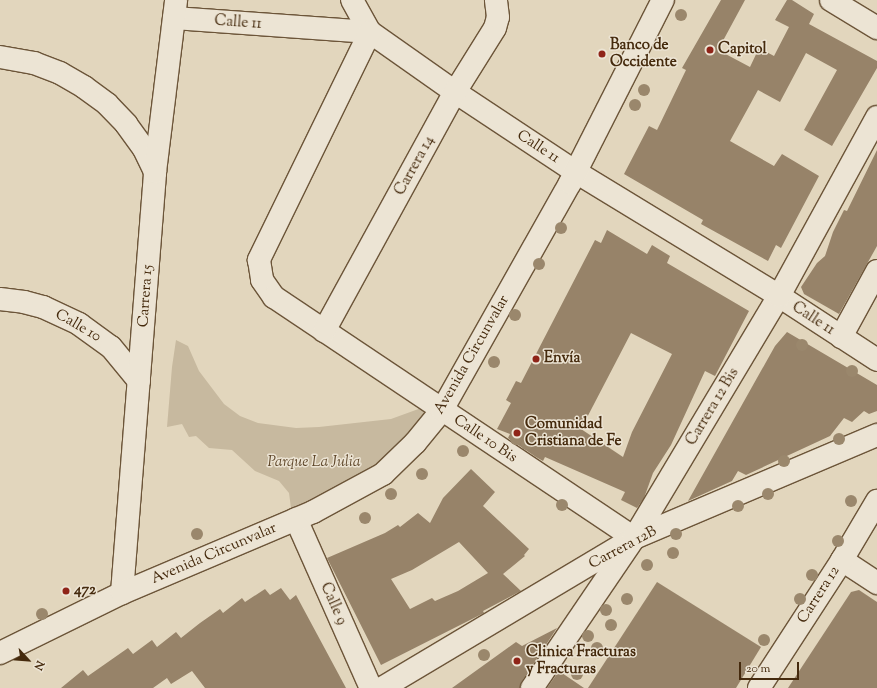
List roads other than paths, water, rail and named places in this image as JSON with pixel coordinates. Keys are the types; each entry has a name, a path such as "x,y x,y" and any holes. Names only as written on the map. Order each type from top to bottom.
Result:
{"street":[{"path":"352,0 370,32"},
{"name":"Carrera 14","path":"324,332 455,92 495,28 498,17 496,0"},
{"name":"Avenida Circunvalar","path":"0,653 122,593 296,519 383,474 415,443 442,410 576,172 664,0"},
{"path":"831,0 877,28"},
{"name":"Calle 11","path":"175,9 370,32 455,92 576,172 779,296 877,360"},
{"name":"Carrera 15","path":"122,593 155,172 175,9"},
{"name":"Calle 10 Bis","path":"370,32 259,260 262,280 274,297 324,332 634,538"},
{"path":"0,57 34,63 60,73 84,87 107,104 126,124 143,147 155,172"},
{"name":"Carrera 12 Bis","path":"532,688 634,538 779,296 877,117"},
{"path":"841,337 877,271"},
{"name":"Calle 10","path":"0,299 24,302 43,307 79,324 111,347 139,381"},
{"name":"Carrera 12B","path":"382,688 634,538 877,435"},
{"name":"Carrera 12","path":"759,688 842,560 877,501"},
{"name":"Calle 9","path":"296,519 371,688"},
{"path":"842,560 877,584"}],"place":[{"name":"Capitol","path":"710,50"},
{"name":"Banco de Occidente","path":"602,54"},
{"name":"Envía","path":"536,359"},
{"name":"Comunidad Cristiana de Fe","path":"517,433"},
{"name":"472","path":"66,591"},
{"name":"Clinica Fracturas y Fracturas","path":"517,661"}],"park label":[{"name":"Parque La Julia","path":"314,463"}]}
